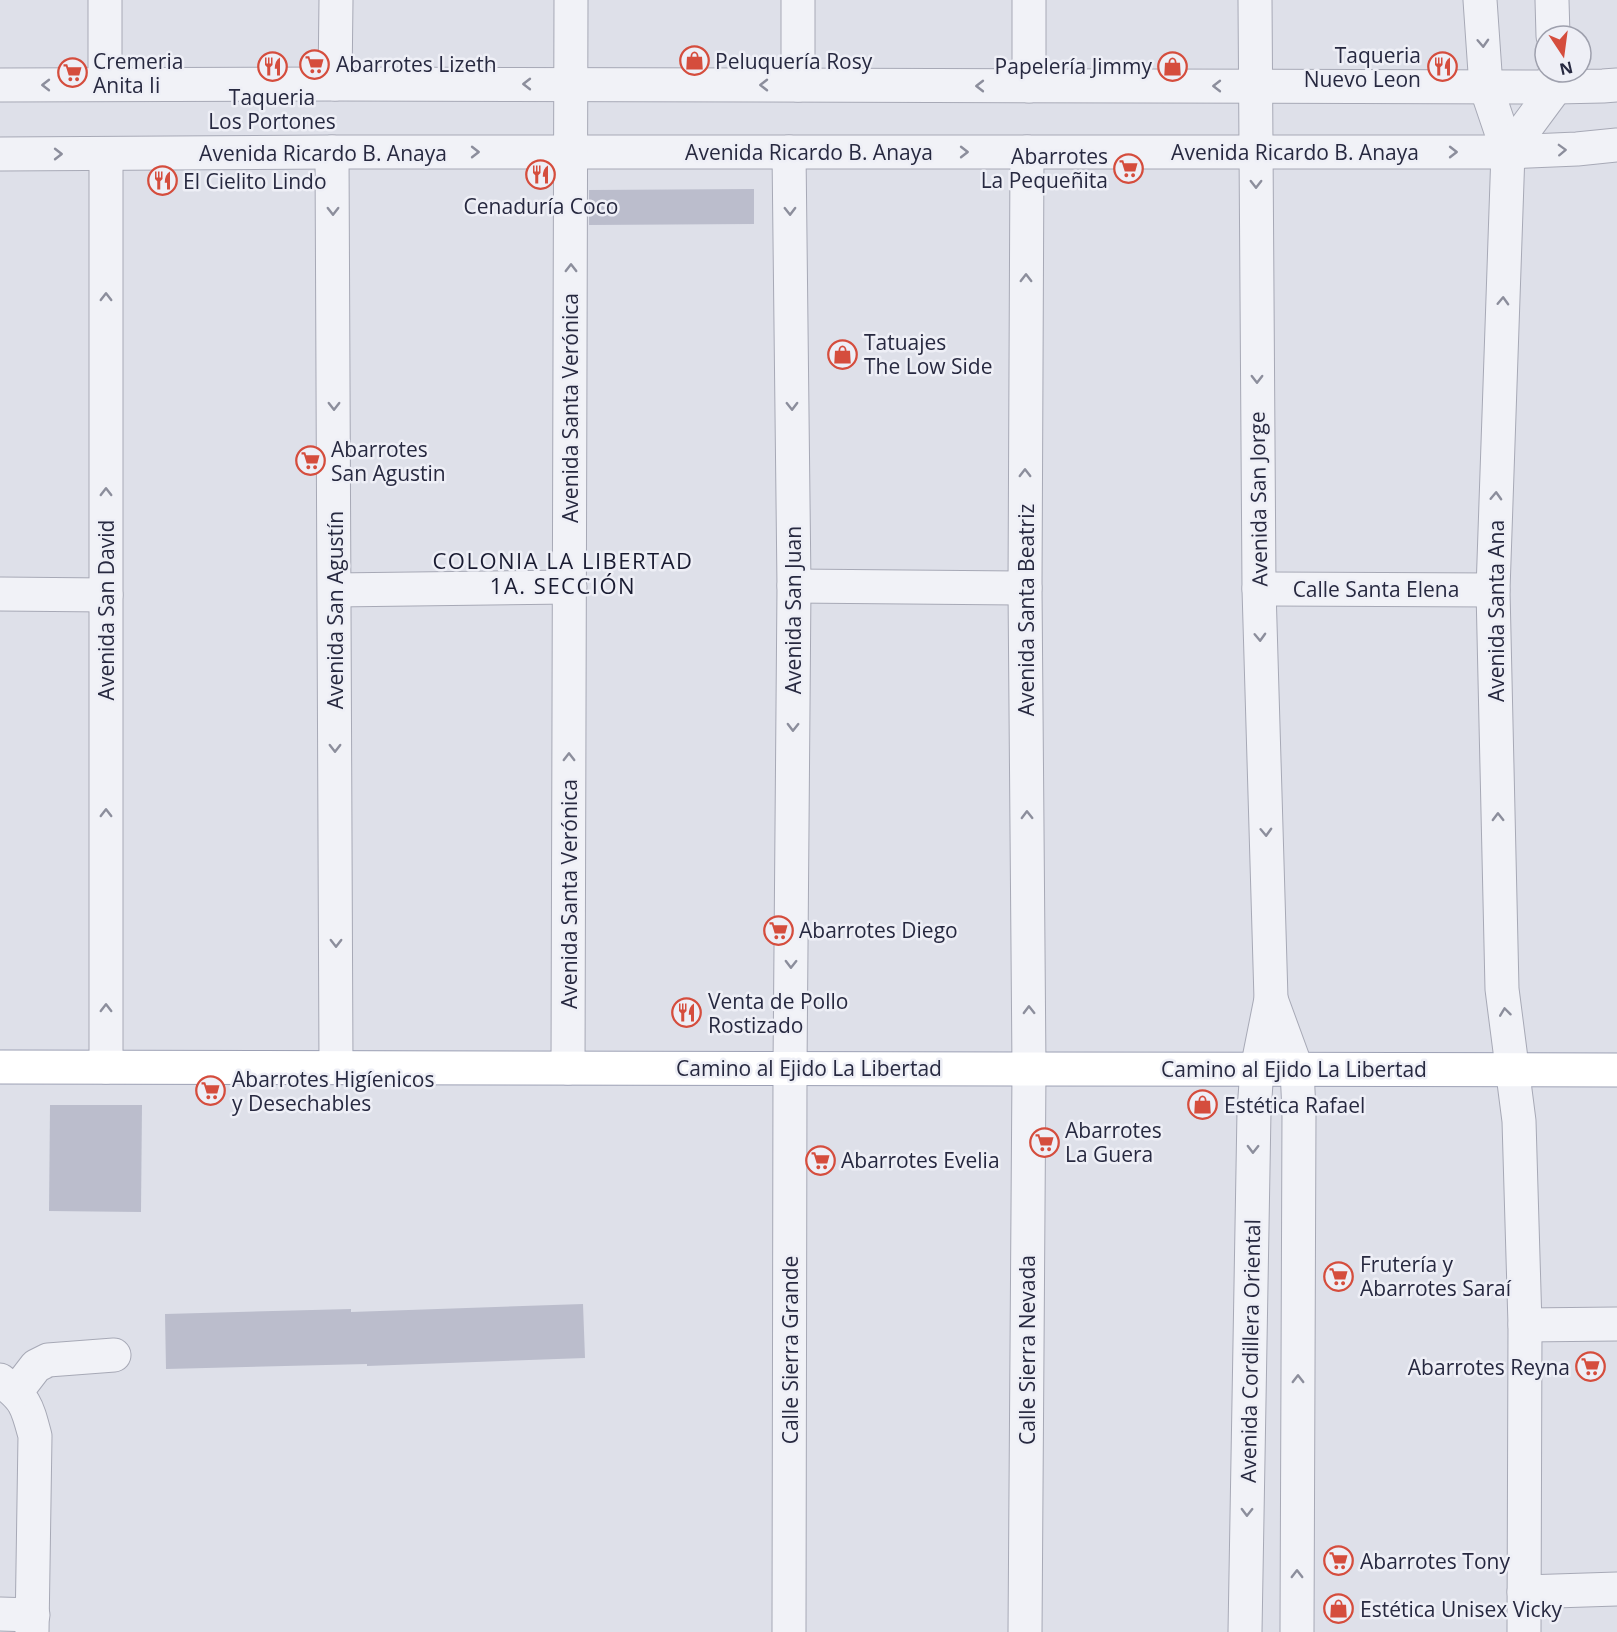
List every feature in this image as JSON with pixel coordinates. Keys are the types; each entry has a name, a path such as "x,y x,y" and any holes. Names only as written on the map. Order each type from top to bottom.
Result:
{"main road":[{"name":"Camino al Ejido La Libertad","path":"0,1067 1617,1070"}],"street":[{"path":"105,0 105,84"},
{"path":"335,84 336,0"},
{"name":"Avenida Santa Verónica","path":"568,1068 571,0"},
{"path":"798,0 798,85"},
{"path":"1029,0 1029,86"},
{"name":"Avenida San Jorge","path":"1255,0 1259,589 1271,999 1257,1069"},
{"name":"Avenida Santa Ana","path":"1480,0 1486,87 1508,152 1493,590 1502,989 1519,1121 1526,1324 1524,1632"},
{"path":"1552,0 1553,24"},
{"path":"0,85 1486,87 1533,82"},
{"path":"1508,152 1552,84"},
{"path":"1589,84 1603,86 1617,84"},
{"name":"Avenida Ricardo B. Anaya","path":"0,154 1508,152 1617,145"},
{"name":"Avenida San Agustín","path":"332,152 336,1067"},
{"name":"Avenida San Juan","path":"789,152 794,586 790,1068"},
{"name":"Avenida Santa Beatriz","path":"1027,152 1025,588 1029,1069"},
{"name":"Avenida San David","path":"106,154 106,1067"},
{"path":"794,586 1025,588"},
{"path":"334,590 570,587"},
{"name":"Calle Santa Elena","path":"1259,589 1493,590"},
{"path":"0,594 106,595"},
{"name":"Avenida San Jorge","path":"1271,999 1297,1070"},
{"name":"Calle Sierra Grande","path":"789,1632 790,1068"},
{"name":"Calle Sierra Nevada","path":"1025,1632 1029,1069"},
{"name":"Avenida Cordillera Oriental","path":"1245,1632 1254,1111 1257,1069"},
{"path":"1297,1070 1299,1135 1297,1632"},
{"path":"1526,1324 1617,1324"},
{"path":"0,1614 33,1623 35,1436 27,1408 8,1386 48,1360 114,1354"},
{"path":"1524,1592 1617,1589"}],"building":[{"path":"754,189 754,224 589,225 589,190"},
{"path":"50,1105 142,1105 141,1212 49,1211"},
{"path":"583,1304 585,1358 367,1366 367,1364 166,1369 165,1314 351,1309 351,1312"}],"place":[{"name":"Peluquería Rosy","path":"694,61"},
{"name":"Abarrotes Lizeth","path":"315,64"},
{"name":"Taqueria Los Portones","path":"272,66"},
{"name":"Papelería Jimmy","path":"1173,66"},
{"name":"Taqueria Nuevo Leon","path":"1442,67"},
{"name":"Cremeria Anita Ii","path":"72,73"},
{"name":"Abarrotes La Pequeñita","path":"1129,168"},
{"name":"Cenaduría Coco","path":"541,175"},
{"name":"El Cielito Lindo","path":"162,181"},
{"name":"Tatuajes The Low Side","path":"843,354"},
{"name":"Abarrotes San Agustin","path":"310,461"},
{"name":"Abarrotes Diego","path":"778,930"},
{"name":"Venta de Pollo Rostizado","path":"687,1013"},
{"name":"Abarrotes Higíenicos y Desechables","path":"211,1091"},
{"name":"Estética Rafael","path":"1203,1105"},
{"name":"Abarrotes La Guera","path":"1044,1142"},
{"name":"Abarrotes Evelia","path":"820,1160"},
{"name":"Frutería y Abarrotes Saraí","path":"1339,1276"},
{"name":"Abarrotes Reyna","path":"1591,1367"},
{"name":"Abarrotes Tony","path":"1339,1561"},
{"name":"Estética Unisex Vicky","path":"1339,1609"}],"district":[{"name":"COLONIA LA LIBERTAD 1A. SECCIÓN","path":"563,572"}]}
